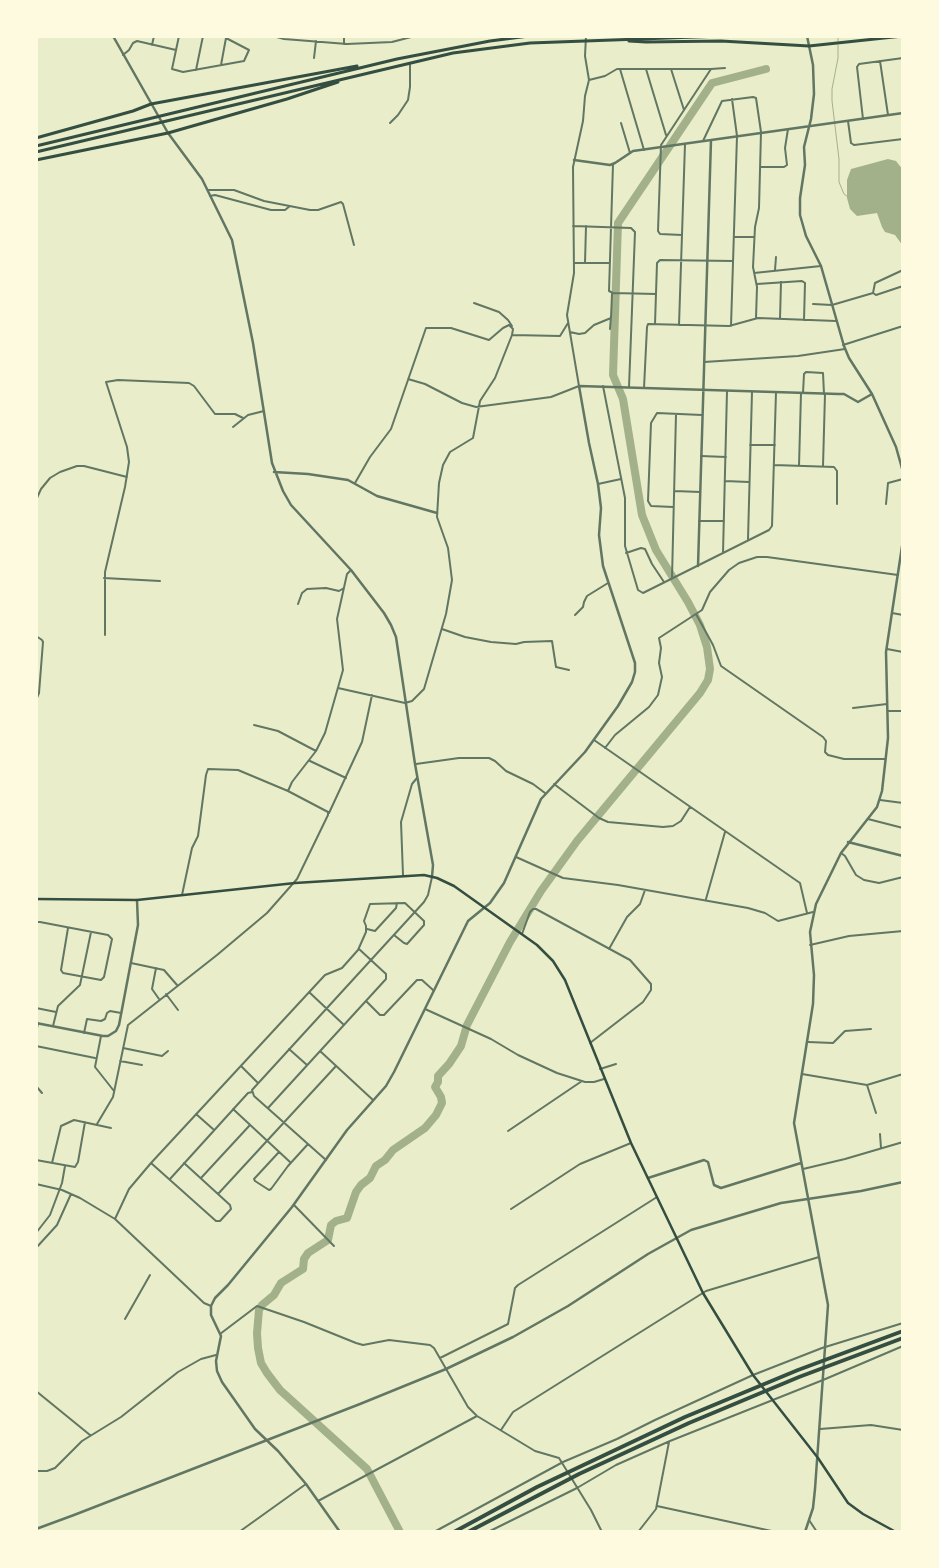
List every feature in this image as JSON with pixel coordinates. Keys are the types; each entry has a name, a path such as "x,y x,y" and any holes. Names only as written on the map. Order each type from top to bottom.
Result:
{"highway":[{"path":"36,138 152,104 481,42 529,36"},
{"path":"36,152 453,53 501,46 585,38 622,39 723,36"},
{"path":"622,39 646,42 721,41 809,46 903,36"},
{"path":"36,146 397,59"},
{"path":"36,160 168,133 357,75"},
{"path":"454,1532 537,1487 685,1417 798,1370 903,1331"},
{"path":"468,1532 579,1474 689,1423 799,1377 903,1338"}],"main road":[{"path":"36,900 137,900 295,883 419,875 449,883 522,934 542,950 557,967 567,986 631,1143 676,1238 703,1293 753,1376 818,1458 852,1507 896,1532"}],"street":[{"path":"113,36 164,127 196,169 232,240 253,342 274,472 291,505 351,570 391,625 396,637 414,764 433,866 428,897 258,1082 252,1092 248,1093 170,1179"},
{"path":"152,45 154,36"},
{"path":"179,36 172,70 184,72 244,61 250,50 226,37 221,65"},
{"path":"196,70 203,36"},
{"path":"273,36 284,39 344,44 386,43 415,36"},
{"path":"344,36 344,44"},
{"path":"399,36 401,40"},
{"path":"807,37 814,89 810,126 804,147 805,165 800,211 806,236 821,266 844,347 872,394 896,447 903,472"},
{"path":"340,1532 306,1484 255,1429 222,1382 217,1371 216,1355 220,1334 211,1315 211,1306 215,1298 294,1205 347,1130 386,1086 468,921 485,907 504,883 540,801 545,793 573,767 594,740 621,701 632,682 635,672 633,658 603,566 599,535 601,508 598,484 567,315 574,273 574,160 583,121 585,96 589,80 585,56 585,38"},
{"path":"123,55 134,42 138,41 176,50"},
{"path":"314,58 316,41"},
{"path":"863,118 857,67 859,64 903,58"},
{"path":"880,61 888,115"},
{"path":"390,123 408,100 410,62"},
{"path":"589,80 605,76 620,69 725,68"},
{"path":"620,69 644,150"},
{"path":"646,69 666,135"},
{"path":"671,69 684,110"},
{"path":"682,235 660,234 658,231 660,147 666,135 711,69"},
{"path":"703,141 724,100 756,98 761,132 759,208 755,224 753,273 756,284 756,318"},
{"path":"731,326 737,136 732,99"},
{"path":"574,160 607,165 613,164 630,153 660,147 903,113"},
{"path":"848,121 851,143 854,146 903,139"},
{"path":"621,123 630,153"},
{"path":"760,167 784,167 787,165 785,146 788,129"},
{"path":"698,566 711,140"},
{"path":"679,325 685,144"},
{"path":"610,329 612,316 612,293 609,291 609,288 613,164"},
{"path":"208,190 234,190 262,200 312,210 322,209 340,202 343,203 354,245"},
{"path":"210,196 216,195 271,210 285,210 290,206"},
{"path":"573,226 631,228 635,232 629,388"},
{"path":"585,264 586,226"},
{"path":"734,237 754,238"},
{"path":"775,270 776,257"},
{"path":"655,324 657,262 660,260 682,260 732,262"},
{"path":"574,263 610,264"},
{"path":"753,273 821,266"},
{"path":"873,293 874,284 903,270"},
{"path":"756,284 802,281 806,284 804,320"},
{"path":"780,319 781,282"},
{"path":"813,304 832,305 873,293 876,295 903,286"},
{"path":"612,293 656,294"},
{"path":"338,688 405,703 412,701 424,689 446,614 452,580 448,548 438,522 438,483 444,462 450,452 473,438 480,401 497,375 514,329 499,312 474,303"},
{"path":"570,332 585,333 594,325 612,316"},
{"path":"644,388 648,324 731,326 756,318 836,321"},
{"path":"512,335 560,336 568,324"},
{"path":"355,483 370,457 391,429 426,328 451,328 488,340 505,327 512,326"},
{"path":"704,362 798,356 844,347 903,326"},
{"path":"799,466 802,393 804,374 806,372 823,373 823,467"},
{"path":"408,379 425,384 462,403 478,407 551,397 579,386 844,394 858,402 872,394"},
{"path":"105,635 104,578 127,477 128,453 106,382 118,380 189,383 194,386 215,414 235,414 243,418"},
{"path":"603,386 626,505 624,535 626,553 638,591 642,593 769,530 772,525 776,392"},
{"path":"723,553 727,391"},
{"path":"748,540 752,392"},
{"path":"233,427 250,414 264,411"},
{"path":"673,507 651,506 648,501 651,423 657,413 702,414"},
{"path":"672,578 676,414"},
{"path":"750,445 775,445"},
{"path":"701,456 726,456"},
{"path":"36,500 41,489 50,478 77,466 84,466 127,477"},
{"path":"774,466 834,468 838,471 837,504"},
{"path":"274,472 337,478 355,483 377,496 437,513"},
{"path":"598,484 622,479"},
{"path":"886,504 888,483 903,479"},
{"path":"725,481 749,482"},
{"path":"674,491 700,492"},
{"path":"699,521 724,521"},
{"path":"804,1532 813,1508 828,1305 794,1123 808,1042 814,988 810,932 813,912 841,853 868,819 880,800 886,759 887,649 903,540"},
{"path":"626,553 641,548 645,549 664,582"},
{"path":"605,748 615,735 649,707 658,695 662,677 659,663 661,650 659,638 704,607 710,592 729,570 742,562 757,557 768,557 898,575"},
{"path":"288,791 292,782 316,751 325,733 338,688 343,668 337,619 347,574 351,570"},
{"path":"104,578 160,581"},
{"path":"575,615 583,607 587,596 608,583"},
{"path":"298,604 302,593 307,589 326,588 338,591 344,588"},
{"path":"892,613 903,614"},
{"path":"696,614 713,645 721,666 823,737 826,740 825,752 828,755 844,759 886,759"},
{"path":"441,629 491,642 516,644 552,641 556,667 569,670"},
{"path":"36,636 43,642 39,693 36,700"},
{"path":"887,649 903,652"},
{"path":"97,1124 114,1091 128,1025 245,933 295,883 362,742 372,695"},
{"path":"853,708 887,704"},
{"path":"887,711 903,711"},
{"path":"254,725 282,733 316,751"},
{"path":"594,740 800,883 807,913"},
{"path":"414,764 459,758 489,758 506,771 533,784 545,793"},
{"path":"309,760 346,778"},
{"path":"182,895 192,848 198,836 208,769 238,770 288,791 329,813"},
{"path":"403,875 401,822 412,784 417,778"},
{"path":"554,784 601,820 608,822 663,827 673,826 681,821 690,807"},
{"path":"880,800 903,803"},
{"path":"868,819 903,828"},
{"path":"706,900 725,832"},
{"path":"848,842 903,856"},
{"path":"841,853 845,856 856,875 864,880 879,882 903,877"},
{"path":"516,857 563,878 748,908 765,913 780,921 813,912"},
{"path":"609,949 627,917 640,904 645,890"},
{"path":"36,1033 37,1023 101,1036 108,1036 116,1031 138,925 137,900"},
{"path":"367,929 376,930 396,908 397,903"},
{"path":"115,1220 129,1189 196,1114 326,973 342,968 359,949 367,929 364,921 370,904 405,903 424,921 424,924 409,943 404,943 394,934"},
{"path":"522,934 530,912 534,909 634,963 652,988 638,1006 590,1043"},
{"path":"38,922 108,935 112,939 104,978 101,980 63,972 60,969 68,928"},
{"path":"810,945 849,936 903,931"},
{"path":"53,1026 58,1006 80,986 91,932"},
{"path":"268,1108 386,979 387,976 359,949"},
{"path":"131,963 165,970 178,985"},
{"path":"156,968 152,989 159,999"},
{"path":"366,1001 380,1015 384,1015 418,979 422,980 433,990"},
{"path":"309,992 344,1025"},
{"path":"166,994 178,1010"},
{"path":"36,1008 56,1012"},
{"path":"424,1008 491,1039 535,1064 582,1081 591,1082 604,1079"},
{"path":"84,1033 88,1020 101,1021 105,1019 110,1011 121,1012"},
{"path":"808,1042 833,1043 847,1030 871,1029"},
{"path":"101,1036 95,1068 114,1091"},
{"path":"36,1046 96,1058"},
{"path":"123,1048 162,1056 168,1051"},
{"path":"289,1049 307,1065"},
{"path":"320,1051 373,1100"},
{"path":"120,1061 142,1065"},
{"path":"600,1069 616,1064"},
{"path":"241,1066 258,1082"},
{"path":"218,1194 336,1066"},
{"path":"802,1074 867,1085 903,1074"},
{"path":"508,1130 582,1081"},
{"path":"867,1085 876,1113"},
{"path":"36,1086 42,1093"},
{"path":"252,1092 326,1160"},
{"path":"233,1109 291,1163"},
{"path":"196,1114 214,1130"},
{"path":"52,1163 60,1127 72,1120 111,1128"},
{"path":"36,1160 73,1167 77,1164 85,1122"},
{"path":"201,1178 250,1125"},
{"path":"880,1134 881,1148"},
{"path":"803,1169 903,1142"},
{"path":"511,1209 580,1164 631,1143"},
{"path":"279,1152 255,1178 255,1181 270,1190 308,1144"},
{"path":"648,1178 704,1160 708,1162 714,1185 721,1188 801,1163"},
{"path":"152,1163 216,1221 220,1221 231,1209 230,1205 184,1162"},
{"path":"36,1233 50,1215 62,1183 65,1166"},
{"path":"36,1529 446,1369 513,1337 568,1306 648,1254 691,1230 757,1210 808,1198 861,1191 903,1182"},
{"path":"36,1184 59,1189 71,1194 115,1220 204,1303 211,1306"},
{"path":"36,1248 55,1228 71,1194"},
{"path":"440,1358 508,1324 515,1288 518,1285 658,1197"},
{"path":"294,1205 334,1246"},
{"path":"501,1430 513,1412 703,1293 734,1281 819,1257"},
{"path":"125,1319 150,1275"},
{"path":"220,1334 257,1306 363,1345 389,1340 430,1345 440,1358 468,1407 477,1416 535,1452 558,1457 564,1463 602,1532"},
{"path":"434,1532 564,1463 654,1420 753,1376 903,1323"},
{"path":"488,1532 577,1488 616,1465 770,1399 903,1346"},
{"path":"36,1471 48,1471 54,1468 90,1435 121,1417 178,1372 201,1359 216,1355"},
{"path":"36,1391 90,1435"},
{"path":"318,1501 477,1416"},
{"path":"820,1429 871,1425 903,1430"},
{"path":"638,1532 657,1506 670,1441"},
{"path":"239,1532 306,1484"},
{"path":"657,1506 776,1532"},
{"path":"809,1520 817,1532"}],"shaded area":[{"path":"888,159 896,161 903,170 903,246 895,235 885,232 877,213 857,216 850,209 847,198 847,180 851,169"}],"waterway":[{"path":"838,36 838,41"},
{"path":"838,45 832,101 839,159 839,182 844,194 848,197"},
{"path":"400,1532 367,1469 280,1390 267,1373 261,1363 258,1348 259,1310 274,1295 281,1283 303,1269 304,1259 308,1253 328,1240 331,1225 336,1221 347,1218 356,1192 370,1178 376,1166 385,1160 393,1150 425,1128 436,1115 442,1103 435,1087 438,1082 438,1076 461,1046 467,1025 510,942 541,891 577,841 700,693 708,680 710,669 707,647 700,625 656,550 642,515 623,399 613,375 618,223 712,83 766,69"}]}
